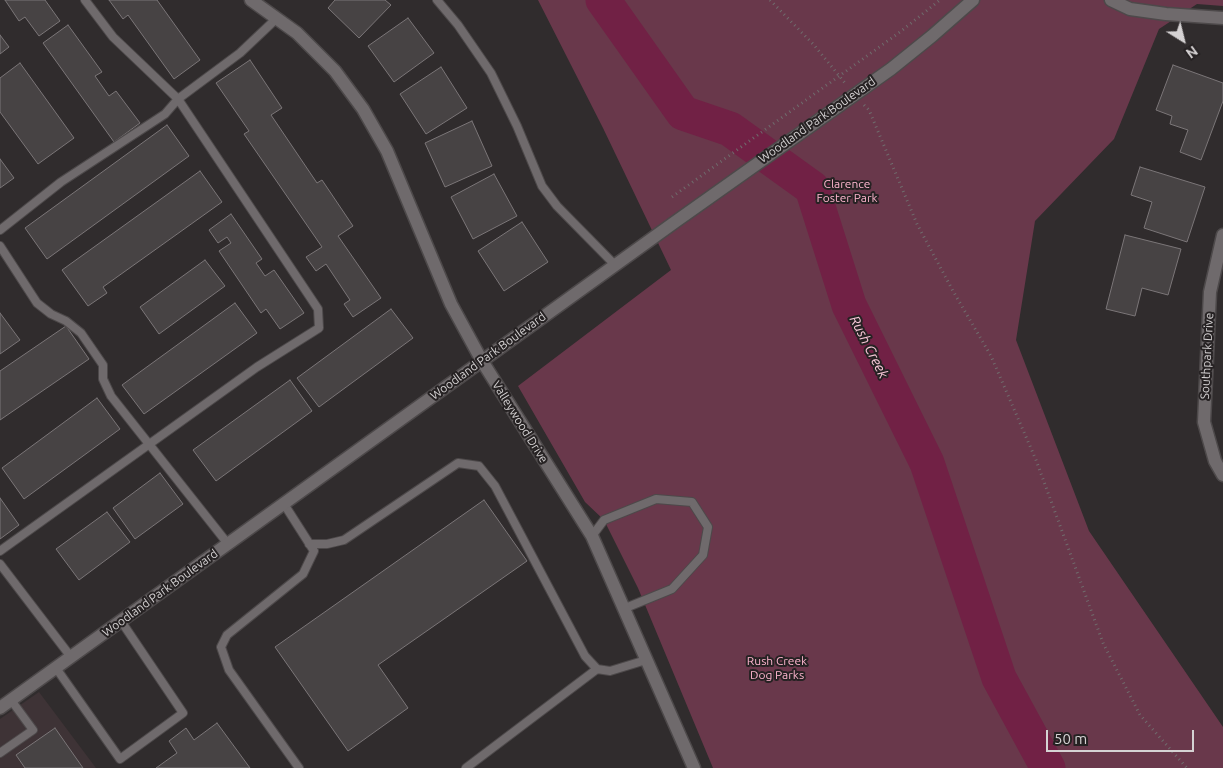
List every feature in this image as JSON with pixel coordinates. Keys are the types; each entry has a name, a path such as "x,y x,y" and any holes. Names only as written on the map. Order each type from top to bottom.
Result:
{"street":[{"name":"Valleywood Drive","path":"251,0 297,33 335,70 363,109 387,151 451,304 482,361 592,536 694,768"},
{"name":"Woodland Park Boulevard","path":"0,708 615,265 891,69 973,0"},
{"path":"1111,0 1130,9 1166,14 1223,18"},
{"name":"Southpark Drive","path":"1223,235 1210,292 1204,422 1215,460 1223,475"}],"lane":[{"path":"0,551 258,367 319,328 318,308 178,100 113,37 85,0"},
{"path":"437,0 458,25 491,73 517,126 542,186 557,206 615,265"},
{"path":"0,230 61,182 165,114 178,100 240,53 277,18"},
{"path":"0,246 37,303 81,333 103,365 103,379 111,396 228,544"},
{"path":"309,544 327,544 344,540 458,463 479,466 495,486 585,656 598,669 610,672 646,660"},
{"path":"592,536 604,520 656,499 692,502 708,527 703,555 672,590 624,609"},
{"path":"284,504 314,551 303,574 227,635 221,647 229,670 299,768"},
{"path":"0,564 71,657"},
{"path":"56,668 120,760 183,713 121,621"},
{"path":"466,768 598,669"},
{"path":"0,753 33,730 12,700"}],"path":[{"path":"770,0 814,45 869,110 917,224 991,356 1036,460 1103,643 1140,715 1187,768"},
{"path":"672,196 900,32 940,0"}],"shaded area":[{"path":"39,692 96,768 0,768 0,719"}],"green space":[{"name":"Clarence Foster Park","path":"538,0 1223,0 1223,6 1197,4 1159,29 1114,139 1035,221 1016,340 1089,531 1223,727 1223,768 713,768 638,588 604,520 585,502 518,386 671,270 603,128"}],"building":[{"path":"5,0 45,0 60,21 39,36 25,17 19,21"},
{"path":"109,0 157,0 200,60 174,79 128,15 123,19"},
{"path":"335,0 385,0 391,5 359,38 328,8"},
{"path":"408,18 434,53 394,82 368,46"},
{"path":"68,25 102,72 95,76 109,96 116,91 140,123 114,142 43,43"},
{"path":"0,35 9,47 0,54"},
{"path":"250,60 282,108 271,115 317,183 322,180 353,226 338,236 381,298 353,317 344,304 350,300 326,264 316,271 306,257 322,247 244,134 249,131 216,83"},
{"path":"20,63 74,138 38,164 0,112 0,78"},
{"path":"1173,65 1223,83 1223,101 1201,160 1180,152 1188,130 1170,124 1172,116 1156,110"},
{"path":"441,67 467,108 426,134 400,94"},
{"path":"472,121 492,166 445,187 425,143"},
{"path":"167,125 189,156 47,259 25,228"},
{"path":"0,159 14,178 0,188"},
{"path":"1140,167 1205,187 1187,242 1144,228 1152,202 1131,195"},
{"path":"200,171 222,202 103,287 107,293 88,306 62,270"},
{"path":"494,174 517,216 473,239 451,197"},
{"path":"231,214 262,259 256,263 265,276 274,270 304,313 280,329 266,309 261,313 219,251 231,243 227,237 218,243 209,230"},
{"path":"522,222 548,262 504,291 478,251"},
{"path":"1125,235 1181,249 1168,295 1142,288 1135,316 1106,309"},
{"path":"205,260 225,286 159,334 140,307"},
{"path":"235,303 257,333 144,414 122,385"},
{"path":"391,309 413,338 319,407 297,378"},
{"path":"0,313 20,340 0,354"},
{"path":"66,326 89,359 0,420 0,371"},
{"path":"290,380 312,411 216,481 193,450"},
{"path":"97,398 120,429 24,499 2,468"},
{"path":"160,473 183,504 135,539 113,508"},
{"path":"0,498 19,525 0,539"},
{"path":"484,500 527,561 378,665 408,708 348,751 275,647"},
{"path":"107,512 130,542 79,580 56,549"},
{"path":"217,723 250,768 156,768 177,753 169,741 186,728 194,740"},
{"path":"55,728 83,768 25,768 16,755"}],"waterway":[{"name":"Rush Creek","path":"603,0 683,113 730,129 812,188 849,305 927,463 999,678 1048,768"}],"park label":[{"name":"Rush Creek Dog Parks","path":"777,668"}]}
